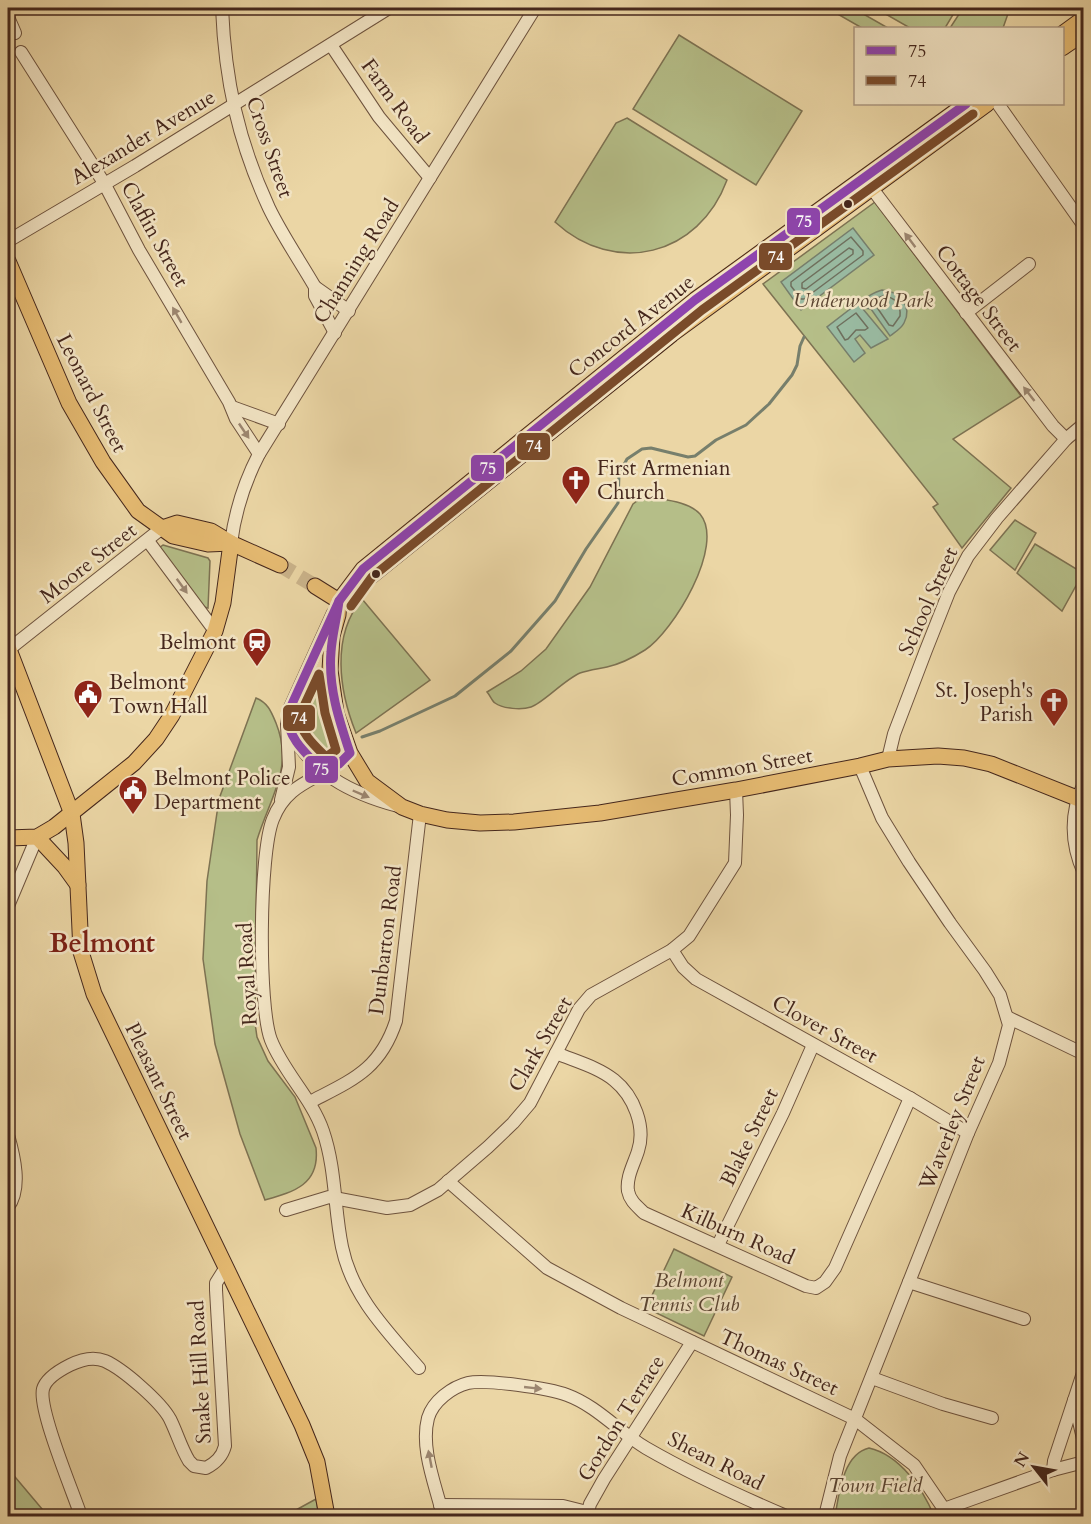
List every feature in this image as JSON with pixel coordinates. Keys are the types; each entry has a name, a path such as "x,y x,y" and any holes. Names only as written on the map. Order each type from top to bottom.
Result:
{"main road":[{"path":"1064,32 1083,18"},
{"path":"1064,47 1083,33"},
{"name":"Concord Avenue","path":"868,183 965,105"},
{"name":"Concord Avenue","path":"339,601 363,568 688,306 985,105"},
{"name":"Leonard Street","path":"8,261 69,403 88,437 138,511 162,528"},
{"path":"162,528 177,523 211,531 231,543 280,565"},
{"path":"8,838 37,837 72,814 134,763 156,740 172,715 215,632 223,603 231,543"},
{"path":"315,586 339,601"},
{"name":"Common Street","path":"339,601 332,636 330,670 336,713 350,753 367,781 402,807 420,814 469,822 514,822 617,810 736,790 888,759 947,756 1005,768 1080,799"},
{"name":"Pleasant Street","path":"8,648 72,814 76,843 81,952 94,994 309,1441 320,1473 327,1516"},
{"path":"37,837 65,867 78,885"}],"street":[{"name":"Cross Street","path":"222,8 224,44 233,105 248,154 269,208 315,287 349,311"},
{"name":"Alexander Avenue","path":"8,241 389,8"},
{"name":"Channing Road","path":"231,543 245,486 260,454 534,8"},
{"path":"8,17 15,33"},
{"name":"Farm Road","path":"331,45 379,117 430,178"},
{"name":"Claflin Street","path":"21,52 104,183 139,250 232,407 236,419 260,454"},
{"path":"999,105 1083,226"},
{"name":"Cottage Street","path":"868,183 1053,426 1066,439"},
{"path":"966,313 1029,264"},
{"name":"Cross Street","path":"315,287 315,296 334,333"},
{"path":"232,407 279,424"},
{"name":"School Street","path":"888,759 894,734 926,650 949,592 968,556 997,518 1066,439 1083,424"},
{"name":"Moore Street","path":"8,648 162,528"},
{"path":"148,541 215,632"},
{"path":"287,724 290,706 339,601"},
{"name":"Common Street","path":"287,724 301,748 324,772 355,792 402,807"},
{"name":"Royal Road","path":"287,724 289,767 279,807 269,829 265,858 262,945 265,1011 271,1040 285,1066 310,1102 331,1157 342,1248 347,1268 373,1314 419,1368"},
{"name":"Royal Road","path":"279,807 302,783 339,764 350,753"},
{"name":"Waverley Street","path":"825,1516 840,1456 968,1133 999,1063 1008,1025 1000,994 950,923 882,818 860,766"},
{"path":"1083,783 1080,799 1073,814 1074,843 1083,873"},
{"name":"Clark Street","path":"286,1210 316,1199 335,1198 381,1208 410,1205 448,1181 522,1113 543,1082 579,1009 591,995 672,950 689,936 735,863 736,790"},
{"name":"Dunbarton Road","path":"310,1102 361,1074 376,1060 388,1042 396,1021 420,814"},
{"path":"8,906 37,837"},
{"name":"Clover Street","path":"672,950 682,967 696,979 910,1098 968,1133"},
{"path":"1007,1017 1083,1054"},
{"name":"Blake Street","path":"718,1245 783,1113 813,1045"},
{"name":"Kilburn Road","path":"556,1053 608,1076 622,1088 634,1105 640,1138 628,1190 633,1203 644,1213 806,1286 816,1288 825,1282 835,1268 910,1098"},
{"path":"8,1135 15,1170 12,1199 8,1207"},
{"name":"Thomas Street","path":"448,1181 534,1259 547,1268 621,1308 855,1419 914,1465 945,1513"},
{"name":"Snake Hill Road","path":"81,1516 44,1410 43,1389 54,1374 79,1361 92,1359 105,1361 161,1405 170,1418 189,1461 194,1466 207,1468 214,1464 221,1457 225,1446 216,1283 226,1267"},
{"path":"909,1282 1024,1319"},
{"name":"Gordon Terrace","path":"587,1514 604,1479 692,1342"},
{"path":"1083,1370 1079,1401 1083,1443"},
{"path":"872,1378 943,1404 992,1418"},
{"name":"Shean Road","path":"441,1511 426,1444 428,1421 433,1408 442,1398 457,1387 475,1382 537,1388 566,1394 588,1405 645,1447 724,1489 786,1516"},
{"path":"1053,1470 1054,1461 1079,1401"},
{"path":"945,1513 1053,1470 1083,1462"},
{"path":"441,1511 563,1506 587,1514"}],"green space":[{"path":"827,8 853,8 886,27 860,27"},
{"path":"875,8 957,8 946,27 908,27"},
{"path":"963,8 1010,8 1003,27 951,27"},
{"path":"679,35 802,111 756,185 633,109"},
{"path":"627,118 727,180 714,206 697,226 676,241 653,250 628,253 603,249 578,239 555,222 616,123"},
{"name":"Underwood Park","path":"875,202 1021,396 953,439 1011,488 962,548 933,507 938,504 763,284"},
{"path":"644,496 673,501 695,509 700,514 706,528 706,546 701,566 693,587 669,626 641,653 617,664 580,673 531,707 503,707 495,703 487,692 521,671 546,649 590,587 633,504"},
{"path":"1015,520 1036,533 1015,570 990,550"},
{"path":"1035,544 1083,573 1062,611 1017,573"},
{"path":"163,545 208,558 210,561 208,608 204,607 159,548"},
{"path":"362,599 430,680 356,733 345,700 341,664 346,630 352,614"},
{"path":"315,670 321,674 328,721 339,747 338,756 331,763 318,758 306,747 292,719"},
{"path":"256,698 266,705 276,723 281,739 282,754 278,782 257,840 255,1023 257,1037 268,1061 295,1097 316,1148 314,1171 309,1179 294,1190 265,1200 240,1134 215,1044 203,959 207,881 219,799"},
{"name":"Belmont Tennis Club","path":"674,1249 732,1277 704,1336 646,1308"},
{"name":"Town Field","path":"869,1448 891,1458 900,1465 917,1484 934,1516 835,1516 848,1466 860,1452"},
{"path":"10,1471 48,1516 8,1516 8,1472"},
{"path":"316,1499 319,1516 285,1516"}],"water":[{"path":"853,228 874,255 801,310 781,282"},
{"path":"882,290 899,296 907,311 903,325 890,336 871,309 864,308 866,298"},
{"path":"858,303 888,339 871,348 860,335 855,339 865,353 854,362 827,327"}],"waterway":[{"path":"362,737 455,696 511,651 555,601 586,549 618,503 619,474 627,459 642,449 651,448 688,457 695,456 716,440 746,425 769,404 792,375 804,337"}],"tunnel":[{"path":"280,565 315,586"}],"transit line":[{"name":"75","path":"339,601 363,569 695,300 965,105"},
{"name":"74","path":"351,606 372,577 702,310 973,114"},
{"name":"75","path":"339,601 332,646 331,678 338,716 350,753 339,764 324,772 295,740 287,715 339,601"},
{"name":"74","path":"319,674 325,713 336,750 326,757 306,734 299,717 319,674"}],"place":[{"name":"First Armenian Church","path":"576,506"},
{"name":"Belmont","path":"257,668"},
{"name":"Belmont Town Hall","path":"88,720"},
{"name":"St. Joseph's Parish","path":"1054,728"},
{"name":"Belmont Police Department","path":"133,816"}],"district":[{"name":"Belmont","path":"102,943"}]}
